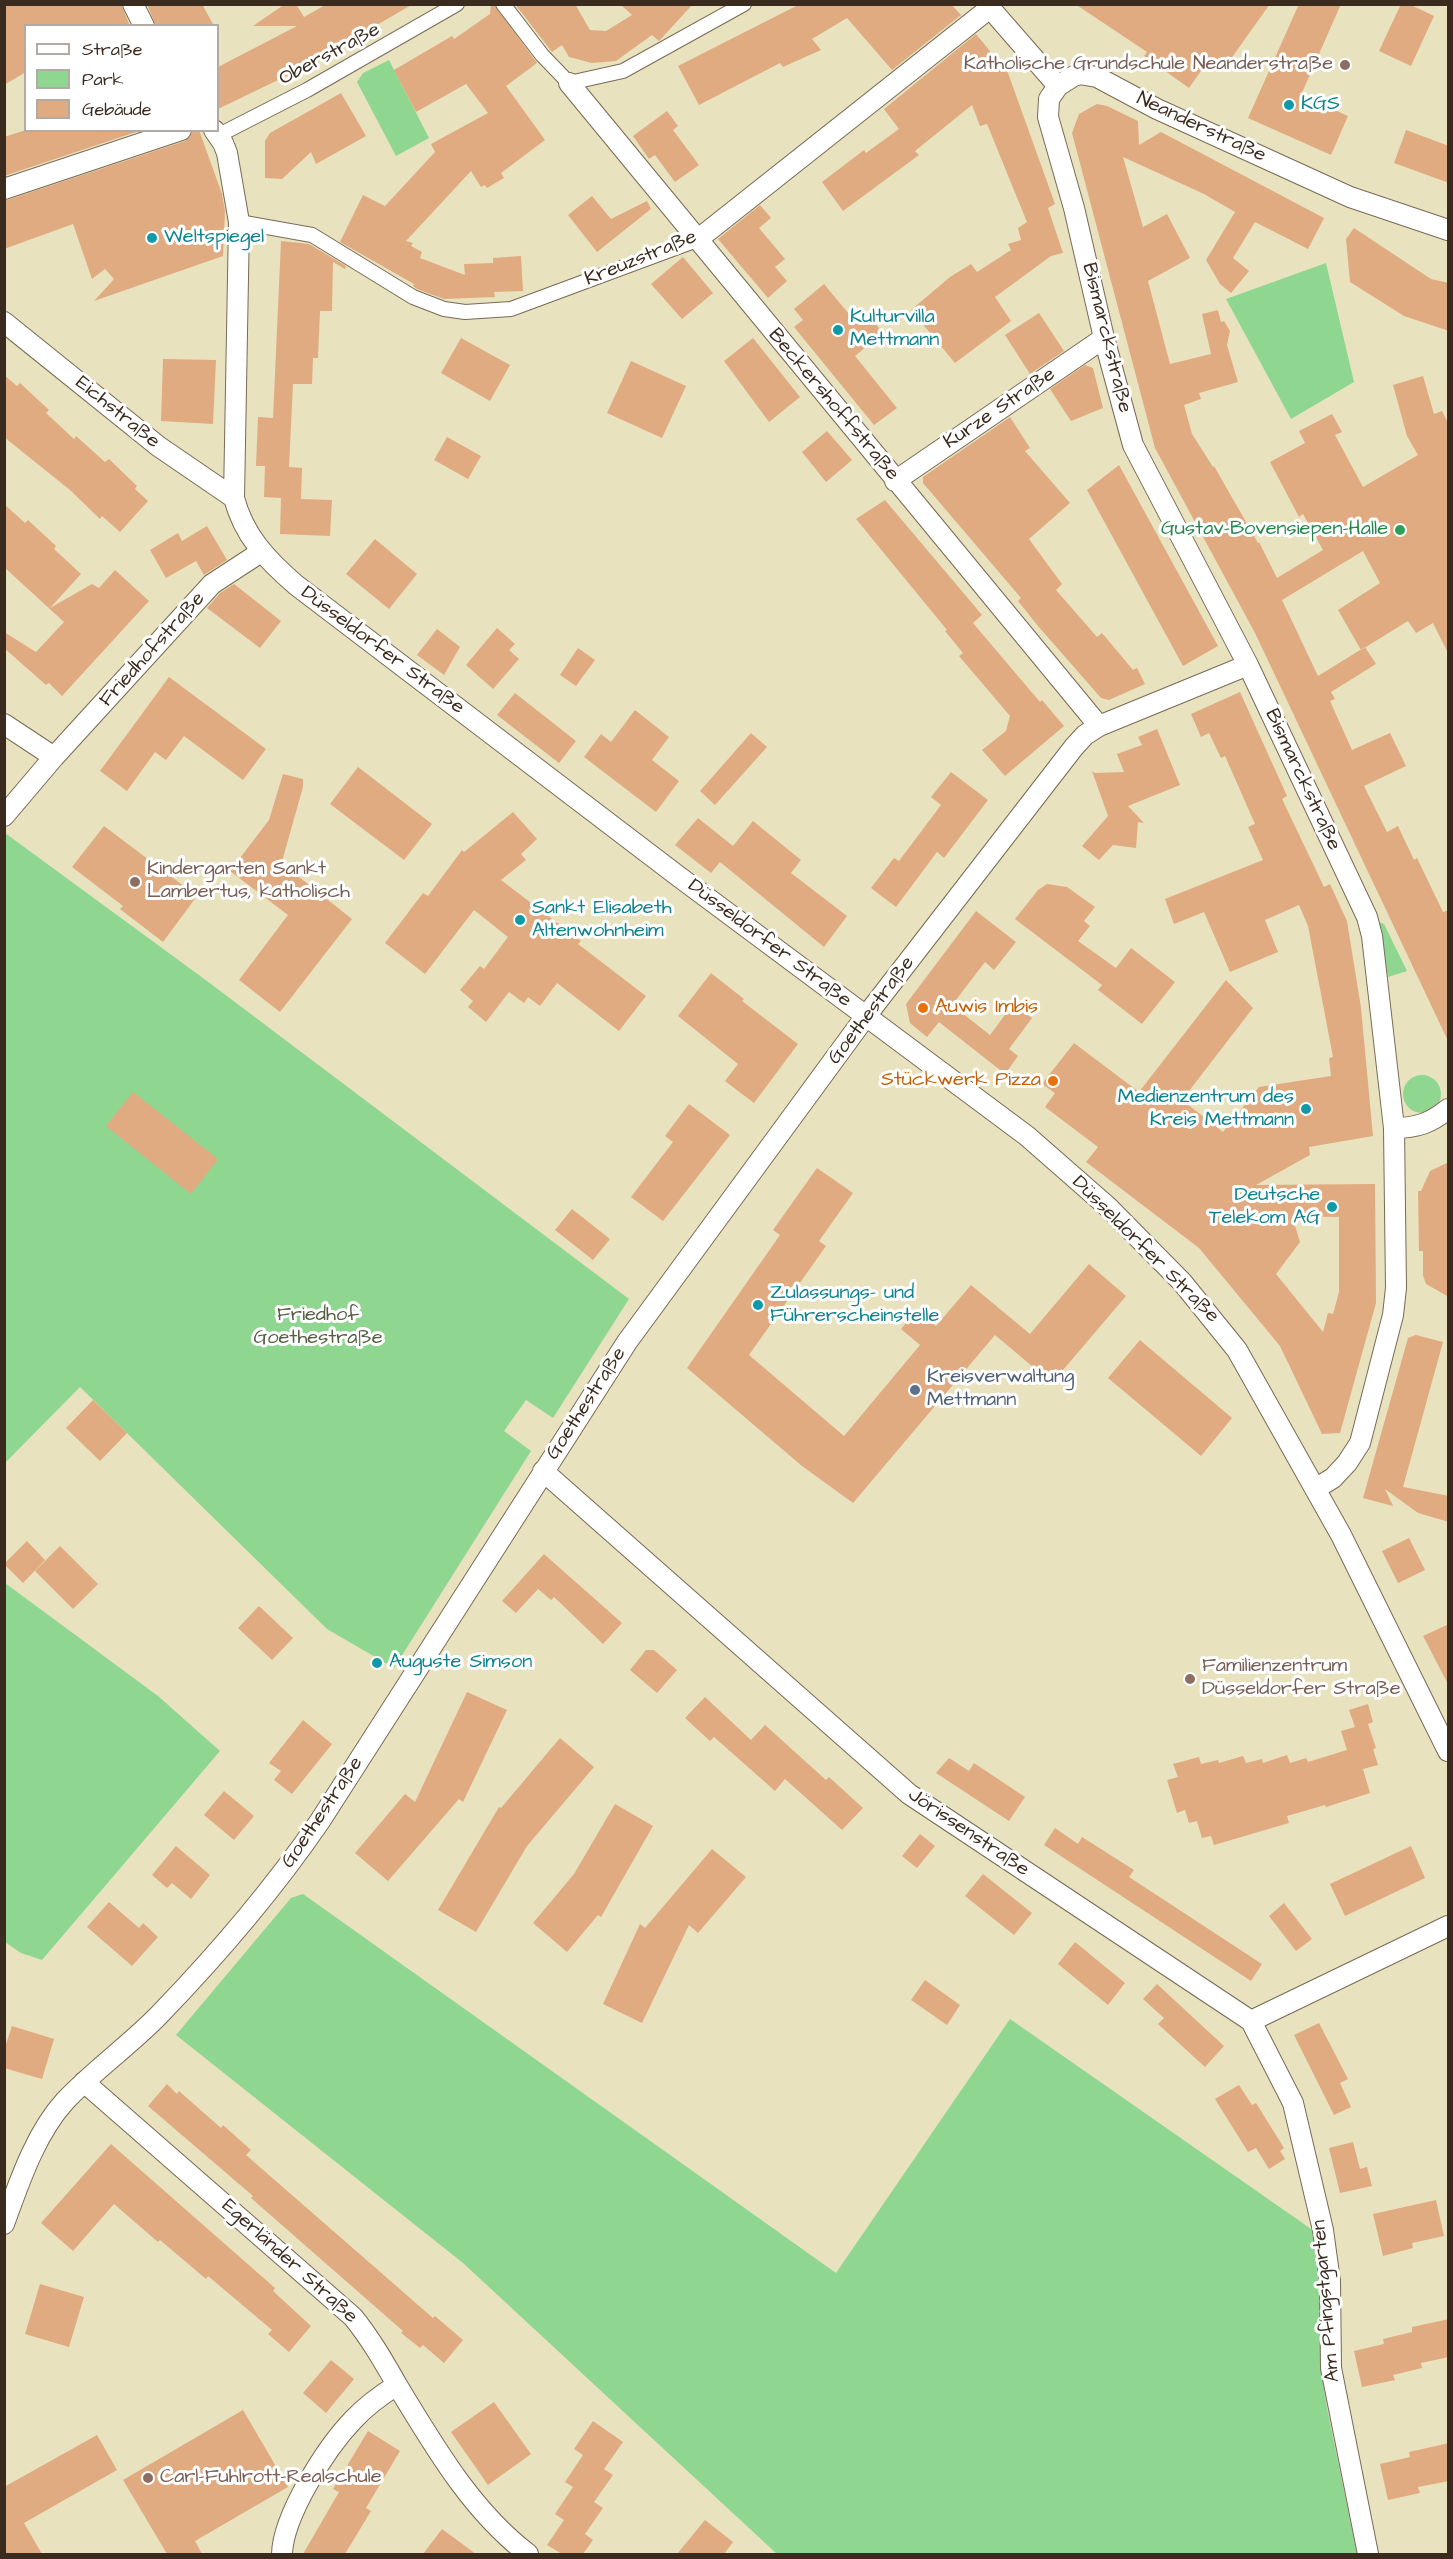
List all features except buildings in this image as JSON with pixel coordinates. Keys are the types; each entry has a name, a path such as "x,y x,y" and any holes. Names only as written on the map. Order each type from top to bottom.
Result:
{"street":[{"path":"133,4 143,24"},
{"name":"Oberstraße","path":"217,133 308,90 457,4"},
{"path":"503,4 569,83 623,71 733,7"},
{"path":"988,6 1058,86"},
{"name":"Kreuzstraße","path":"239,222 312,235 324,240 413,297 444,309 465,312 511,309 697,240 988,6"},
{"name":"Neanderstraße","path":"1058,86 1079,74 1097,77 1157,109 1350,197 1449,230"},
{"name":"Beckershoffstraße","path":"569,83 1099,726"},
{"name":"Bismarckstraße","path":"1058,86 1049,99 1048,117 1074,208 1104,338 1139,461 1248,665 1367,917 1380,1000 1394,1128 1396,1288 1393,1315 1360,1443 1333,1478 1315,1489"},
{"path":"4,189 175,132"},
{"name":"Düsseldorfer Straße","path":"217,133 227,153 239,222 234,498 244,526 261,552 296,585 1027,1136 1108,1207 1182,1282 1237,1350 1315,1489 1449,1751"},
{"name":"Eichstraße","path":"4,322 158,446 234,498"},
{"name":"Kurze Straße","path":"895,481 1104,338"},
{"name":"Friedhofstraße","path":"4,816 54,757 212,584 261,552"},
{"name":"Goethestraße","path":"4,2224 19,2184 44,2131 63,2103 156,2018 211,1960 271,1889 344,1783 627,1342 866,1016 1074,747 1099,726 1248,665"},
{"path":"4,724 54,757"},
{"path":"1394,1128 1425,1125 1449,1109"},
{"name":"Jörissenstraße","path":"543,1472 902,1788 1251,2021"},
{"path":"1251,2021 1449,1926"},
{"name":"Am Pfingstgarten","path":"1251,2021 1293,2103 1323,2230 1329,2281 1331,2368 1368,2554"},
{"name":"Egerländer Straße","path":"84,2082 353,2317 368,2335 458,2480 482,2512 511,2542 528,2554"},
{"path":"282,2554 285,2532 290,2518 332,2446 361,2412 397,2385"}],"green space":[{"path":"389,60 429,138 396,156 357,82 363,73"},
{"path":"1326,263 1354,382 1291,419 1226,299"},
{"name":"Friedhof Goethestraße","path":"5,833 207,981 629,1299 553,1418 526,1400 504,1431 531,1451 394,1668 327,1629 80,1387 5,1463"},
{"path":"1379,922 1384,924 1407,971 1388,977"},
{"path":"1422,1075 1435,1081 1441,1094 1435,1107 1422,1113 1409,1107 1403,1094 1409,1081"},
{"path":"5,1583 158,1696 220,1751 42,1960 21,1953 5,1942"},
{"path":"303,1894 836,2273 1010,2019 1314,2231 1322,2284 1320,2361 1327,2408 1357,2554 777,2554 463,2263 176,2035 291,1898"}],"place":[{"name":"Katholische Grundschule Neanderstraße","path":"1345,65"},
{"name":"KGS","path":"1289,105"},
{"name":"Weltspiegel","path":"152,238"},
{"name":"Kulturvilla Mettmann","path":"838,330"},
{"name":"Gustav-Bovensiepen-Halle","path":"1400,530"},
{"name":"Kindergarten Sankt Lambertus, katholisch","path":"135,882"},
{"name":"Sankt Elisabeth Altenwohnheim","path":"520,920"},
{"name":"Auwis Imbis","path":"923,1008"},
{"name":"Stückwerk Pizza","path":"1053,1081"},
{"name":"Medienzentrum des Kreis Mettmann","path":"1306,1109"},
{"name":"Deutsche Telekom AG","path":"1332,1207"},
{"name":"Zulassungs- und Führerscheinstelle","path":"758,1305"},
{"name":"Kreisverwaltung Mettmann","path":"915,1390"},
{"name":"Auguste Simson","path":"377,1663"},
{"name":"Familienzentrum Düsseldorfer Straße","path":"1190,1679"},
{"name":"Carl-Fuhlrott-Realschule","path":"148,2478"}]}
